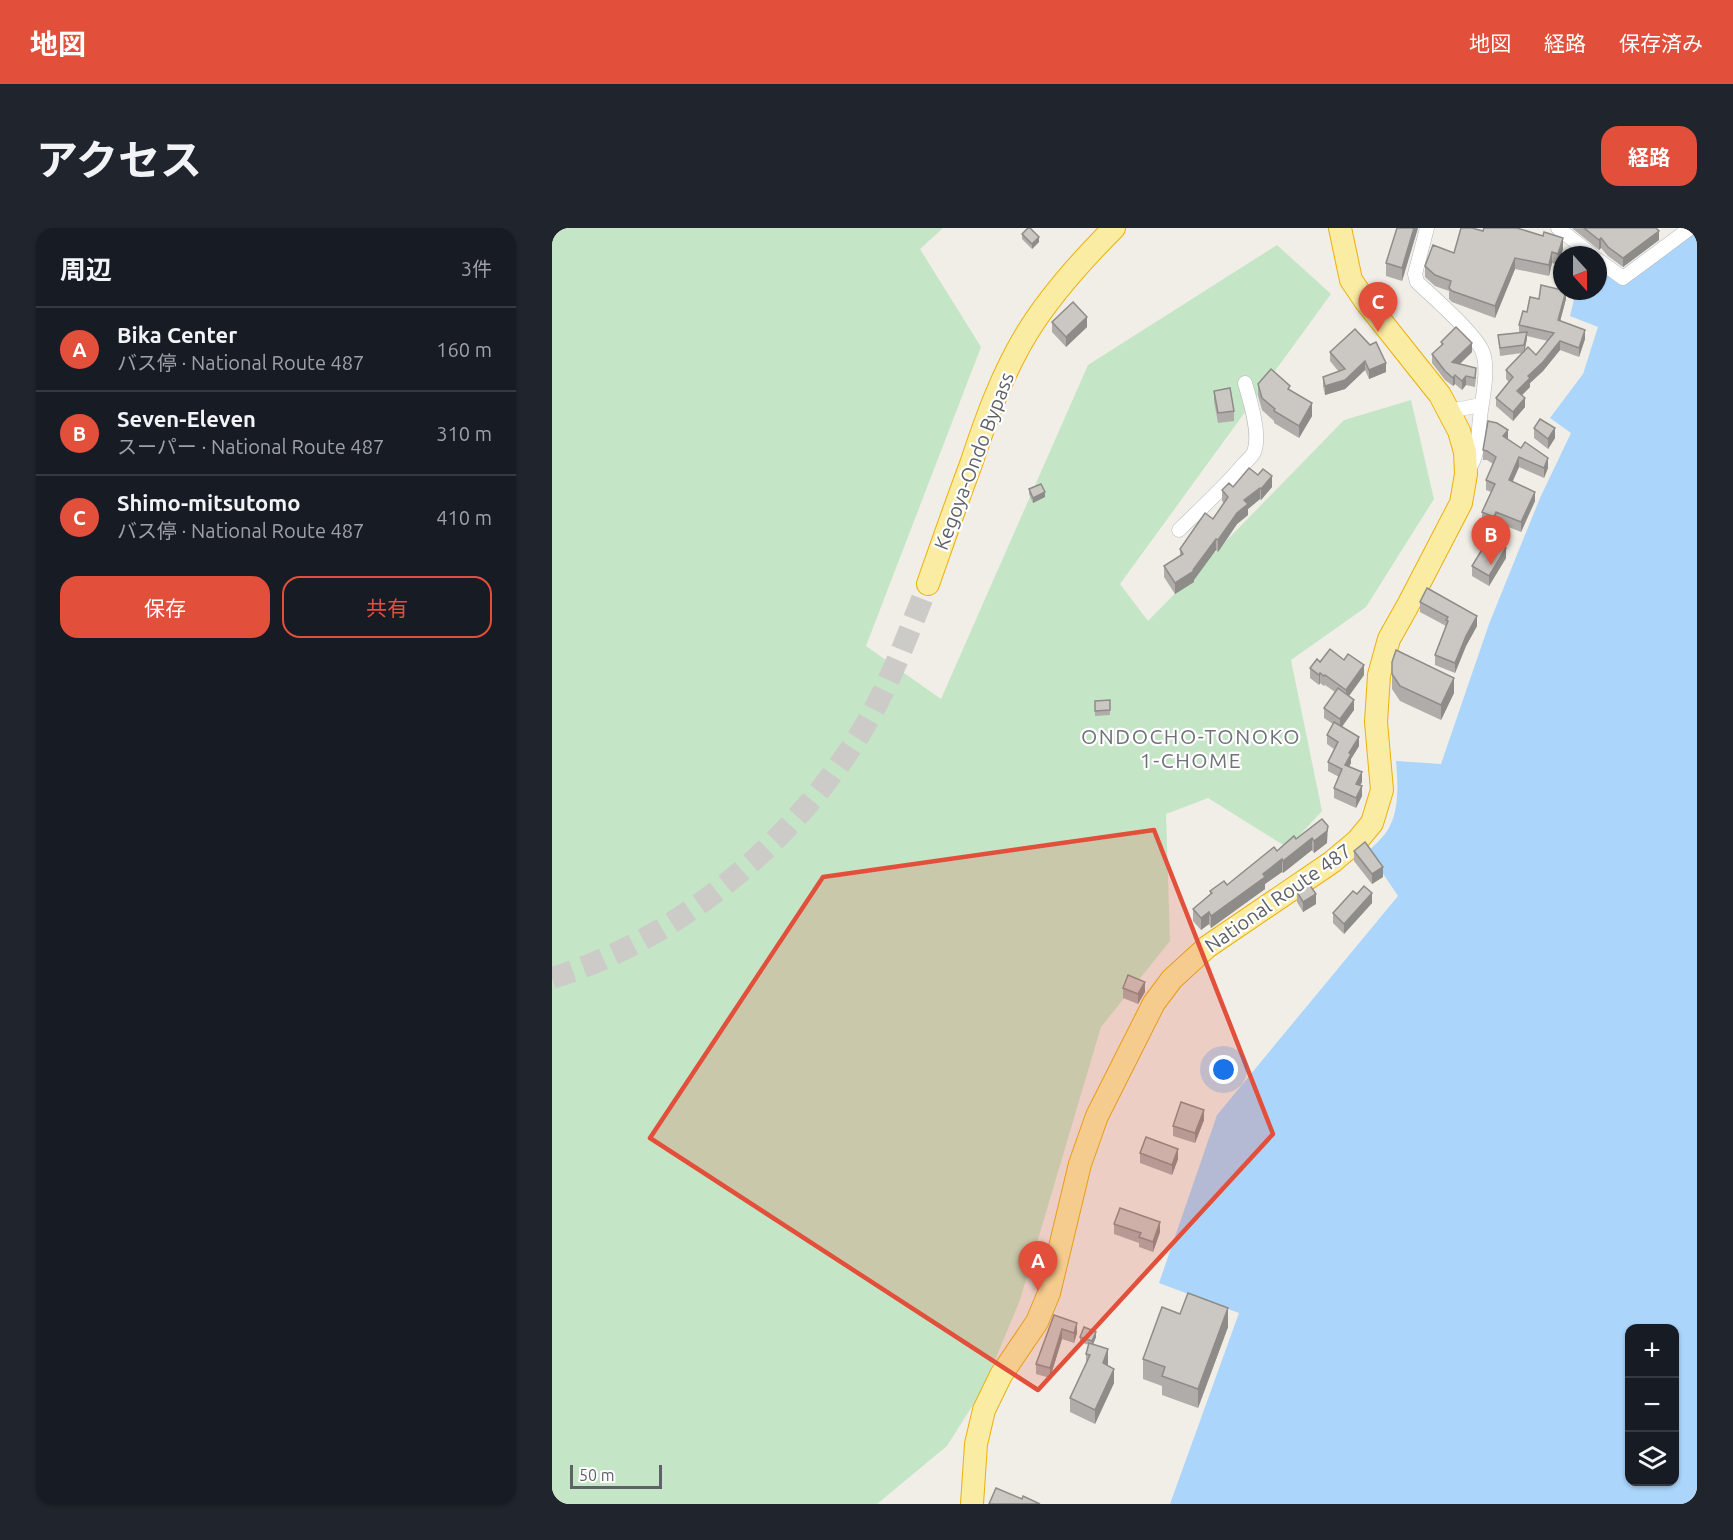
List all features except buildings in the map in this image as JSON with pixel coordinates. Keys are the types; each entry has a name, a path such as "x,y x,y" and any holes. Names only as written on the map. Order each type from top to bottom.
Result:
{"highway":[{"name":"Kegoya-Ondo Bypass","path":"928,584 988,415 1026,334 1085,256 1114,228"},
{"name":"National Route 487","path":"972,1504 976,1444 984,1410 1001,1375 1037,1322 1049,1293 1080,1164 1097,1116 1154,1003 1172,979 1207,947 1332,862 1357,841 1371,823 1382,790 1376,722 1379,675 1389,639 1461,503 1466,474 1465,452 1459,431 1440,395 1351,280 1340,228"}],"street":[{"path":"1427,228 1415,274 1417,282 1476,339 1483,352 1485,367 1475,459 1466,474"},
{"path":"1558,228 1581,246"},
{"path":"1607,266 1623,278 1688,228"},
{"path":"1179,530 1232,478 1254,452 1257,426 1245,383"},
{"path":"1449,411 1481,405"}],"highlighted area":[{"path":"1154,830 1273,1134 1038,1390 650,1138 823,877"}],"green space":[{"path":"552,228 943,228 920,249 981,347 866,646 941,699 1088,365 1277,245 1331,294 1120,584 1148,621 1344,420 1411,400 1434,499 1366,607 1291,660 1322,811 1288,848 1208,798 1166,814 1170,941 1101,1027 1020,1300 983,1389 947,1446 877,1504 552,1504"}],"water":[{"path":"1697,228 1697,1504 1170,1504 1239,1313 1159,1283 1217,1115 1398,896 1368,851 1385,834 1393,818 1397,789 1396,761 1441,764 1489,624 1540,498 1571,433 1550,418 1583,374 1598,327 1570,316 1574,300 1607,300 1607,274 1610,272 1626,284"}],"tunnel":[{"path":"552,978 598,961 642,940 685,914 763,852 798,816 830,777 869,719 879,701 928,584"}],"place":[{"name":"Shimo-mitsutomo","path":"1378,332"},
{"name":"Seven-Eleven","path":"1491,565"},
{"name":"Bika Center","path":"1038,1291"}],"district":[{"name":"ONDOCHO-TONOKO 1-CHOME","path":"1191,749"}]}
